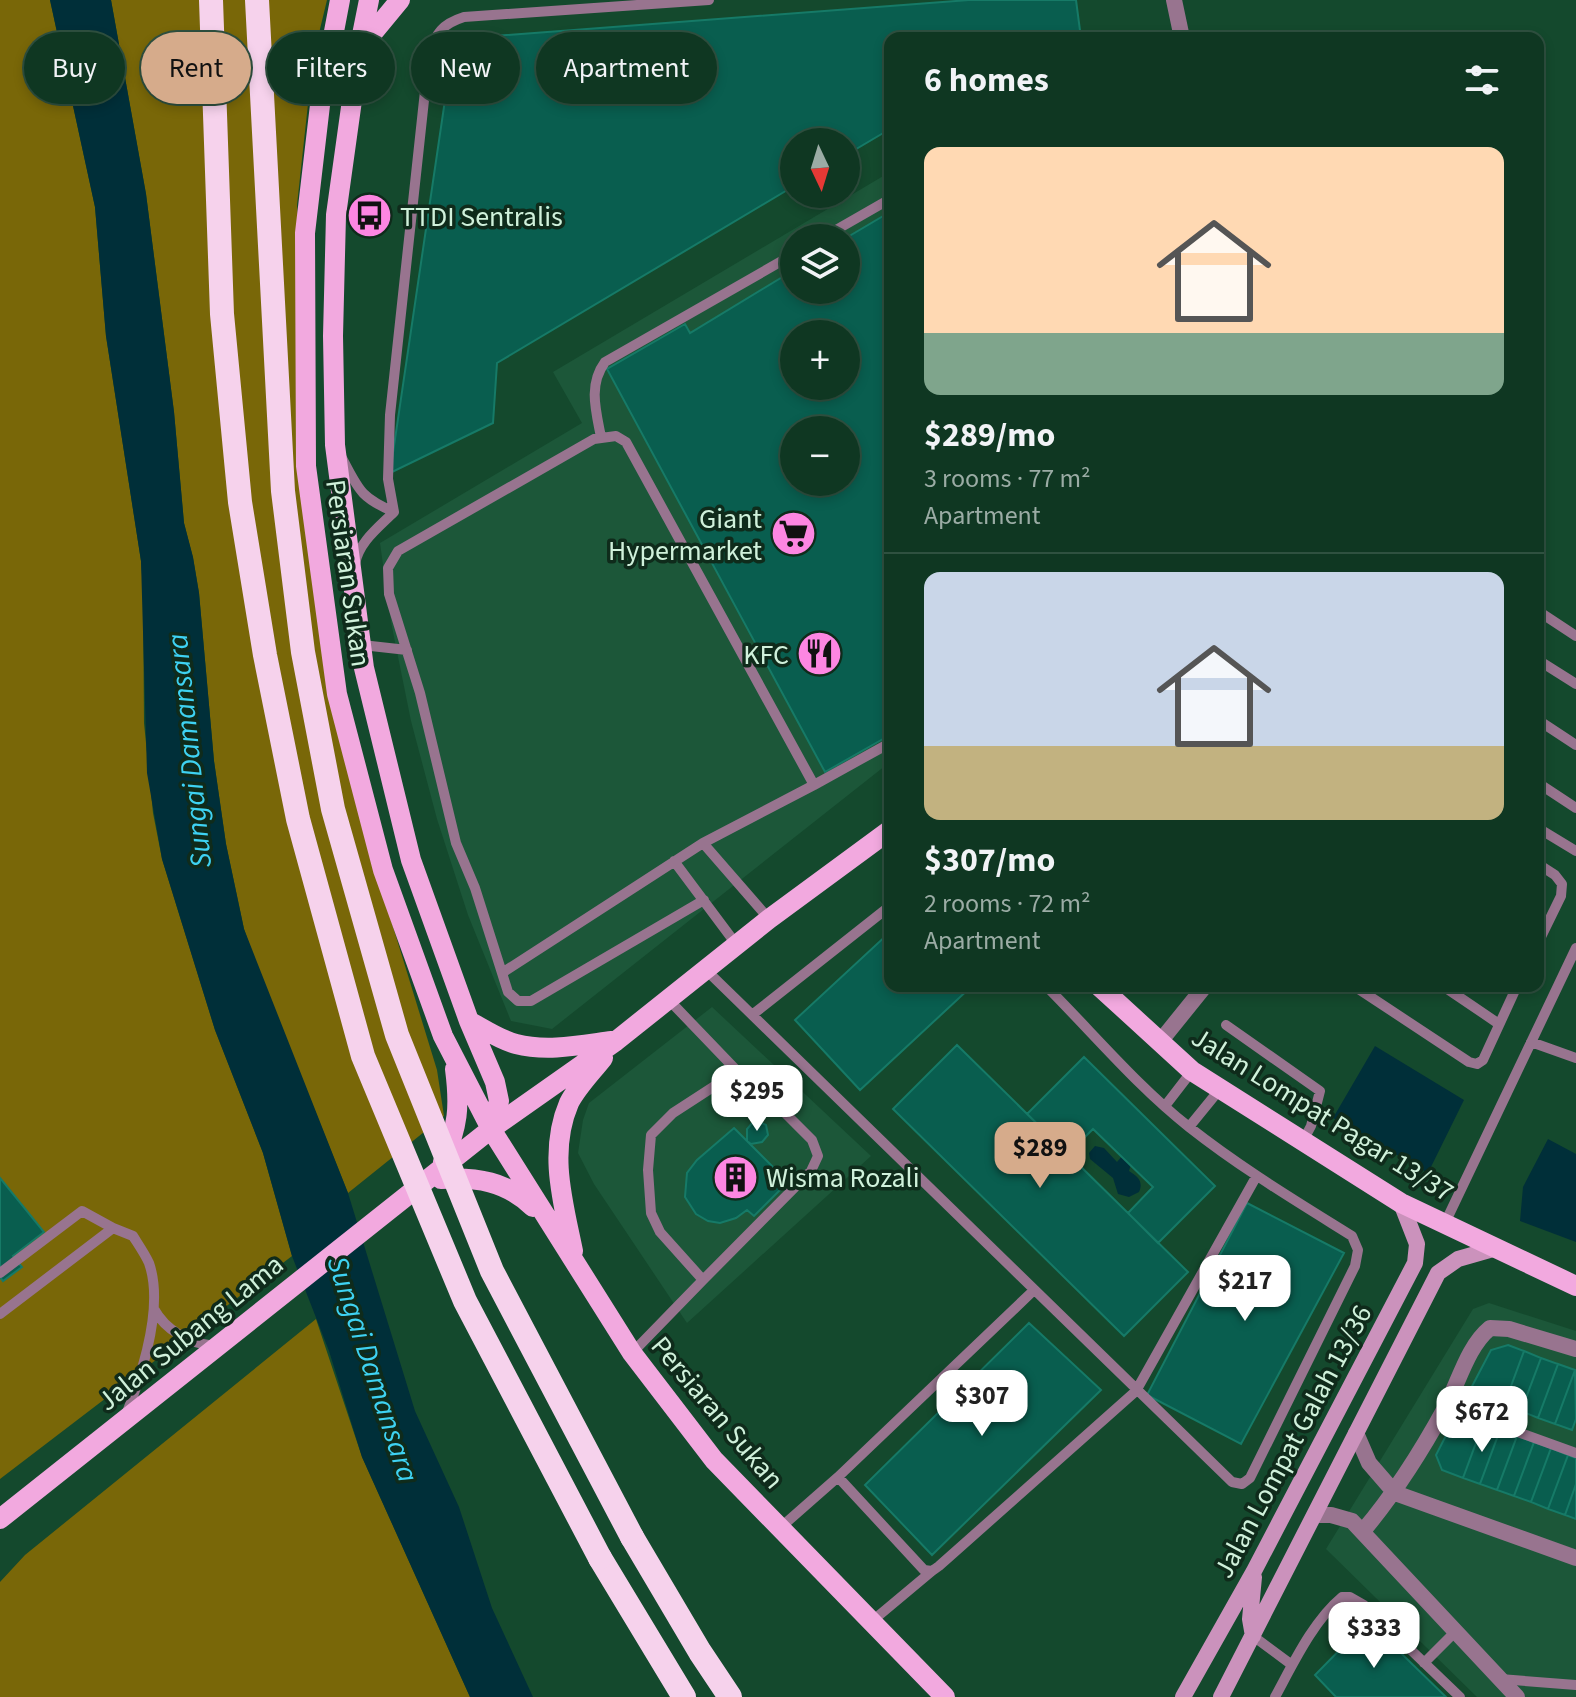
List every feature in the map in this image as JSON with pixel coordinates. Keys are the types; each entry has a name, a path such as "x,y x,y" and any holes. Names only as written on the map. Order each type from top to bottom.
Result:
{"highway":[{"path":"211,0 222,314 240,502 265,655 298,819 363,1056 465,1301 600,1558 684,1697"},
{"path":"257,0 283,491 303,652 333,809 397,1035 492,1271 632,1537 730,1697"}],"main road":[{"name":"Persiaran Sukan","path":"340,0 320,105 305,233 306,466 337,694 383,870 443,1036 491,1129 632,1353 714,1460 945,1697"},
{"name":"Persiaran Sukan","path":"363,32 369,0"},
{"path":"374,32 400,0"},
{"name":"Persiaran Sukan","path":"351,104 336,215 333,336 335,445 364,668 411,860 493,1079 499,1101 491,1129"},
{"path":"577,1267 559,1184 558,1140 570,1102 616,1041 736,944 884,834"},
{"name":"Jalan Lompat Pagar 13/37","path":"1105,992 1192,1071 1401,1203 1576,1286"},
{"path":"469,1021 514,1043 538,1047 616,1041"},
{"name":"Jalan Subang Lama","path":"0,1519 491,1129 616,1041"},
{"path":"454,1057 459,1103 454,1134 434,1174 471,1177 502,1184 524,1199 550,1224"}],"street":[{"path":"1174,0 1181,32"},
{"path":"1159,1043 1200,992"},
{"name":"Jalan Lompat Galah 13/36","path":"1183,1697 1254,1571 1415,1263 1417,1244 1401,1203"},
{"name":"Jalan Lompat Galah 13/36","path":"1221,1697 1438,1273 1458,1259 1493,1249"},
{"path":"1363,1531 1395,1493 1446,1406 1479,1337 1490,1328 1509,1329 1576,1349"},
{"path":"1356,1433 1369,1463 1395,1493 1576,1558"},
{"path":"1316,1515 1331,1515 1352,1521 1517,1697"},
{"path":"1253,1636 1250,1619 1254,1571"}],"lane":[{"path":"394,512 388,479 390,415 429,54 436,32 449,22 464,17 709,0"},
{"path":"846,224 884,202"},
{"path":"601,437 594,395 599,371 605,362 780,262"},
{"path":"704,900 531,1001 518,1001 508,992 475,888 456,843 420,693 389,594 388,568 398,551 601,437 616,436 626,442 814,785"},
{"path":"335,445 370,502 394,512"},
{"path":"352,575 357,554 365,540 394,512"},
{"path":"1544,615 1576,636"},
{"path":"362,645 407,650"},
{"path":"1544,664 1576,684"},
{"path":"1544,724 1576,745"},
{"path":"502,973 703,843 884,746"},
{"path":"1544,787 1576,808"},
{"path":"1544,832 1576,851"},
{"path":"703,843 769,919"},
{"path":"674,861 736,944"},
{"path":"1544,868 1562,884 1561,896 1544,925"},
{"path":"752,1015 884,911"},
{"path":"1445,1223 1576,948"},
{"path":"705,969 1136,1391 1232,1482 1242,1484 1250,1478 1355,1266 1358,1250 1352,1236 1256,1177 1189,1127 1052,992"},
{"path":"1363,992 1469,1062 1477,1064 1483,1060 1514,992"},
{"path":"1452,992 1499,1024"},
{"path":"632,1353 811,1171 818,1156 812,1140 752,1080 740,1074 668,999"},
{"path":"1226,1025 1320,1091 1311,1126 1303,1141"},
{"path":"1531,1042 1573,1057 1576,1043"},
{"path":"1165,1106 1192,1071"},
{"path":"703,1280 660,1232 651,1213 648,1170 651,1135 673,1113 730,1076 740,1074"},
{"path":"1189,1127 1220,1089"},
{"path":"871,1622 1136,1391 1256,1177"},
{"path":"0,1273 82,1211 133,1236 149,1264 154,1309 143,1370 123,1422"},
{"path":"0,1314 113,1228"},
{"path":"780,1528 838,1477 1033,1291"},
{"path":"154,1309 160,1322 176,1334 194,1342 220,1346"},
{"path":"1446,1406 1576,1453"},
{"path":"838,1477 924,1570 932,1571"},
{"path":"1275,1697 1331,1606 1342,1597 1350,1597 1364,1605 1460,1697"},
{"path":"1424,1663 1455,1632"},
{"path":"1253,1636 1292,1665"},
{"path":"1498,1678 1576,1685"}],"shaded area":[{"path":"0,0 50,0 57,32 24,32 24,104 73,104 95,207 106,336 141,561 144,723 153,813 162,859 215,1030 263,1153 292,1256 0,1479"},
{"path":"111,0 327,0 319,32 267,32 267,104 308,104 297,205 330,685 375,868 437,1070 444,1116 348,1193 244,929 226,844 214,761 199,593 184,523 174,412 146,194 125,78 125,32 117,32"},
{"path":"884,176 884,767 552,1029 511,1021 468,915 437,819 411,721 391,622 380,543 582,423 553,372 780,237 780,304 860,304 860,224 802,224 829,208 860,208 860,190"},
{"path":"712,1007 871,1156 687,1323 594,1184 578,1153 589,1103"},
{"path":"1489,1303 1576,1331 1576,1697 1477,1697 1326,1549 1473,1309"},
{"path":"316,1319 362,1457 470,1697 0,1697 0,1582 25,1555"}],"water":[{"path":"50,0 111,0 117,32 57,32"},
{"name":"Sungai Damansara","path":"125,78 146,194 174,412 184,523 199,593 214,761 226,844 244,929 348,1193 415,1411 459,1507 492,1608 533,1697 470,1697 362,1457 329,1351 292,1256 263,1153 215,1030 162,859 147,773 141,561 106,336 95,207 73,104 125,104"},
{"path":"1375,1046 1464,1100 1428,1173 1333,1118"},
{"path":"1548,1139 1576,1154 1576,1242 1520,1221 1523,1187"},
{"path":"1095,1146 1104,1148 1117,1162 1122,1156 1132,1161 1129,1171 1140,1182 1139,1192 1129,1197 1118,1194 1113,1178 1090,1159 1089,1153"}],"building":[{"path":"969,0 1076,0 1080,32 884,32 884,133 860,147 860,128 780,128 780,194 497,363 493,423 390,473 444,104 520,104 520,34 536,33 536,104 717,104 717,32 546,32"},
{"name":"Giant Hypermarket","path":"884,216 884,738 825,772 607,369 685,324 690,333 780,278 780,304 860,304 860,230"},
{"path":"884,938 884,992 966,992 860,1090 795,1020"},
{"path":"957,1045 1188,1272 1124,1336 893,1109"},
{"path":"1084,1057 1215,1186 1158,1243 1128,1213 1153,1187 1093,1129 1068,1154 1027,1114"},
{"path":"758,1121 766,1125 768,1135 762,1142 751,1144 747,1141 747,1129"},
{"name":"Wisma Rozali","path":"734,1128 788,1182 754,1216 747,1210 736,1218 720,1223 708,1221 696,1214 685,1197 687,1173 697,1160"},
{"path":"0,1178 44,1232 13,1256 22,1267 3,1281 0,1277"},
{"path":"1247,1203 1344,1253 1241,1444 1147,1395"},
{"path":"1029,1323 1101,1390 932,1555 865,1485"},
{"path":"1508,1345 1524,1351 1504,1405 1469,1392 1491,1350"},
{"path":"1524,1351 1541,1358 1521,1411 1504,1405"},
{"path":"1541,1358 1558,1364 1538,1418 1521,1411"},
{"path":"1558,1364 1575,1370 1555,1424 1538,1418"},
{"path":"1575,1370 1576,1419 1572,1430 1555,1424"},
{"path":"1457,1414 1483,1424 1463,1478 1442,1470 1436,1455"},
{"path":"1483,1424 1500,1430 1480,1484 1463,1478"},
{"path":"1500,1430 1517,1436 1497,1490 1480,1484"},
{"path":"1517,1436 1534,1442 1514,1496 1497,1490"},
{"path":"1534,1442 1551,1448 1531,1502 1514,1496"},
{"path":"1551,1448 1568,1455 1548,1509 1531,1502"},
{"path":"1568,1455 1576,1458 1576,1484 1565,1515 1548,1509"},
{"path":"1576,1484 1576,1519 1565,1515"},
{"path":"1368,1621 1446,1697 1336,1697 1315,1675"}],"place":[{"name":"TTDI Sentralis","path":"369,216"},
{"name":"Giant Hypermarket","path":"793,534"},
{"name":"KFC","path":"820,654"},
{"name":"Wisma Rozali","path":"735,1177"}]}
